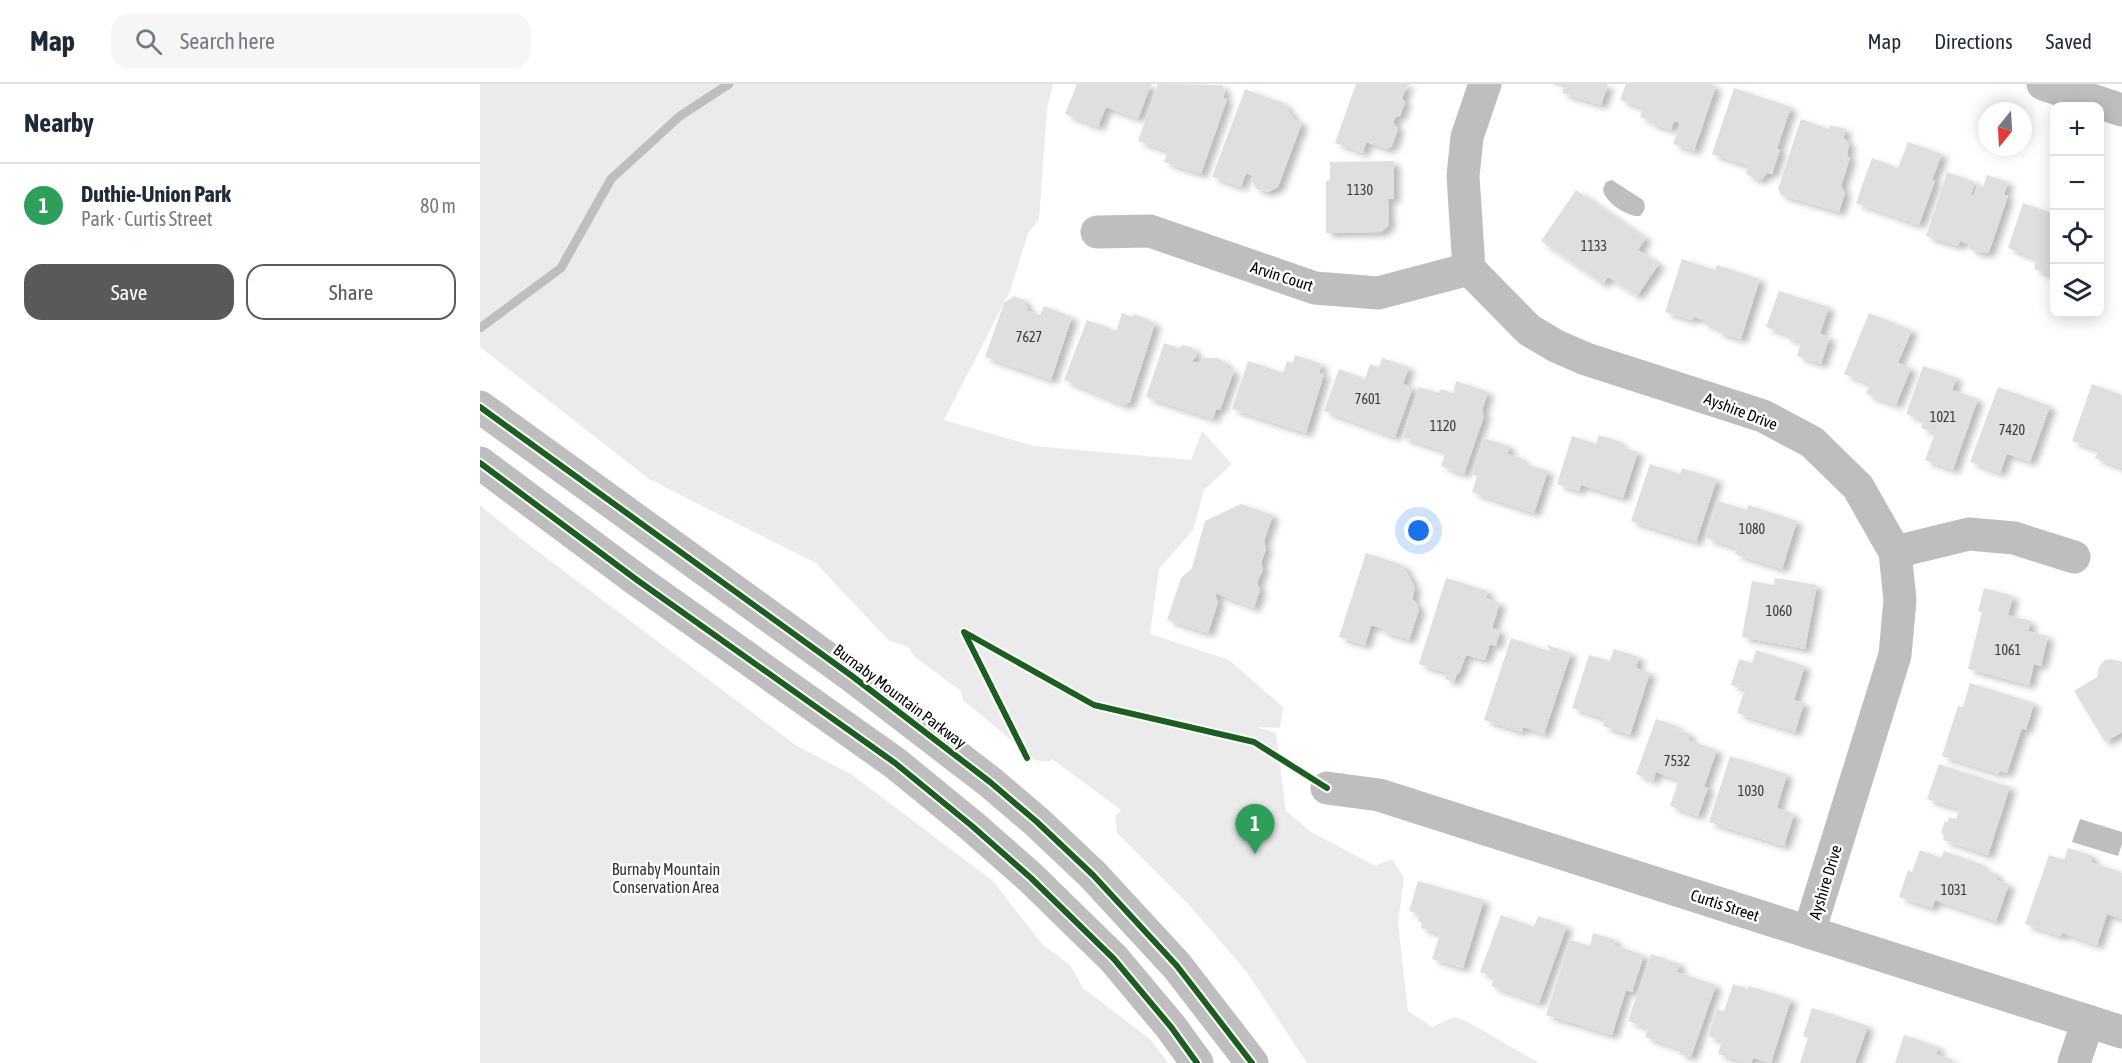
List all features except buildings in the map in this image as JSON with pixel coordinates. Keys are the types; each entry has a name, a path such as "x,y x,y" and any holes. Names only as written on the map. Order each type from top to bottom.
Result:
{"street":[{"path":"1469,269 1463,176 1467,136 1485,84"},
{"path":"2043,84 2122,110"},
{"name":"Arvin Court","path":"1097,232 1150,231 1315,288 1378,293 1469,269"},
{"name":"Ayshire Drive","path":"1469,269 1529,330 1556,346 1586,359 1763,416 1812,442 1858,486 1895,552 1900,600 1895,655 1809,932"},
{"name":"Burnaby Mountain Parkway","path":"480,407 852,676 973,769 1037,822 1093,875 1177,966 1252,1063"},
{"path":"480,463 647,586 895,763 972,826 1031,878 1114,959 1171,1027 1197,1063"},
{"path":"1895,552 1969,534 2014,538 2074,557"},
{"name":"Curtis Street","path":"1327,788 1379,795 2122,1032"},
{"path":"2074,1063 2088,1022"}],"green space":[{"path":"480,84 1053,84 1047,109 1039,219 1028,233 1010,291 944,420 1034,446 1191,460 1202,431 1232,464 1204,490 1193,530 1159,569 1150,634 1229,660 1283,707 1280,728 1256,727 1276,733 1286,811 1311,832 1375,866 1392,859 1404,878 1398,923 1408,1011 1432,1027 1454,1017 1468,1022 1539,1063 1307,1063 1246,971 1190,906 1117,833 1115,817 1121,810 1052,759 1049,762 1035,760 963,700 961,691 915,657 908,647 888,640 816,563 649,479 480,347"},
{"name":"Burnaby Mountain Conservation Area","path":"480,505 520,538 797,746 851,774 993,881 1042,944 1070,965 1083,988 1150,1039 1168,1063 480,1063"}],"shaded area":[{"path":"1612,180 1643,200 1644,208 1640,216 1623,211 1607,199 1603,189 1606,182"},
{"path":"2080,819 2122,832 2122,844 2118,856 2072,842"}],"waterway":[{"path":"480,328 561,268 611,179 680,116 729,84"}],"cycle path":[{"path":"480,407 852,676 990,782 1037,822 1093,875 1177,966 1252,1063"},
{"path":"480,463 637,580 895,763 972,826 1031,878 1114,959 1171,1027 1197,1063"},
{"path":"1027,758 964,632 1094,705 1254,742 1327,788"}],"place":[{"name":"Duthie-Union Park","path":"1255,854"}]}
